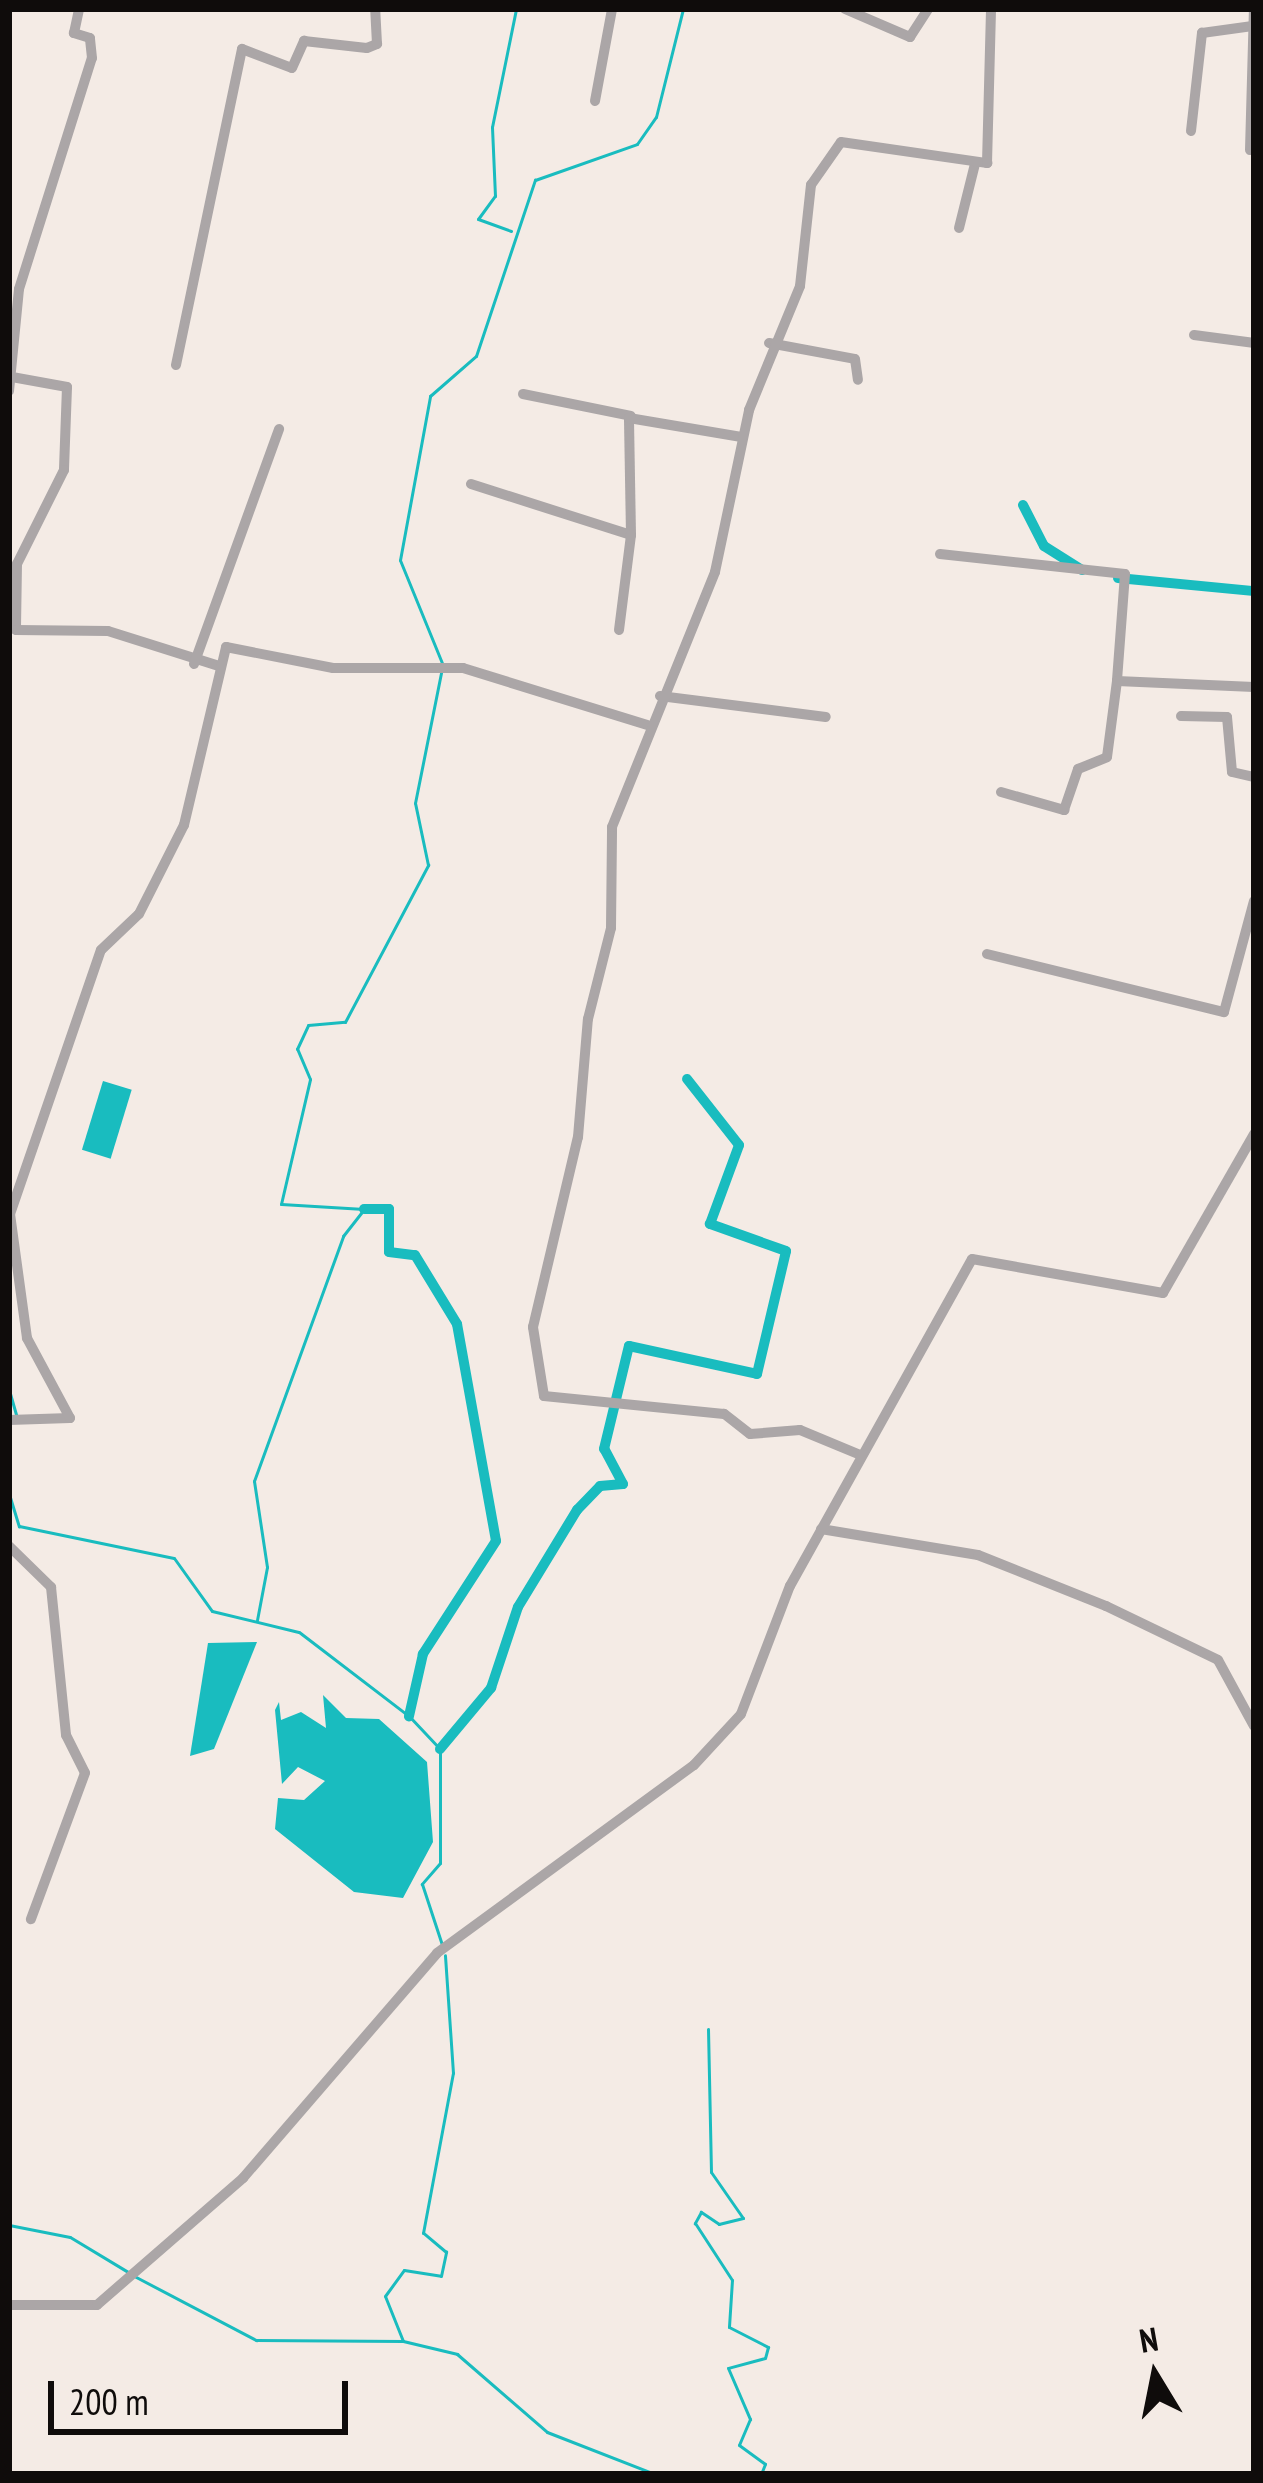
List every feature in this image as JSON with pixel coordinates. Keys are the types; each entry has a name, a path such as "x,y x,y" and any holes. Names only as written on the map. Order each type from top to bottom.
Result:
{"street":[{"path":"9,391 19,289 92,58 90,38 74,33 79,9"},
{"path":"176,365 242,50 292,68 304,41 368,48 377,44 375,9"},
{"path":"595,101 612,9"},
{"path":"845,9 910,37 928,9"},
{"path":"858,1454 800,1430 749,1434 724,1414 544,1396 533,1327 578,1137 588,1018 611,928 612,827 647,725 699,626 741,437 769,344 800,286 811,185 828,147 975,164 991,159 992,9"},
{"path":"1250,150 1253,9"},
{"path":"1191,131 1202,33 1252,26"},
{"path":"959,228 975,164"},
{"path":"1194,335 1254,343"},
{"path":"769,344 855,358 858,380"},
{"path":"11,377 67,386 64,470 17,564 16,630 118,633 194,664 219,666"},
{"path":"523,394 741,437"},
{"path":"620,629 631,536 632,416"},
{"path":"194,664 279,429"},
{"path":"471,484 631,536"},
{"path":"940,554 1125,574 1107,757 1078,769 1064,810 1000,792"},
{"path":"9,1420 70,1418 27,1338 10,1214 101,950 139,914 184,825 219,666 234,641 334,668 442,665 647,725"},
{"path":"1117,682 1254,687"},
{"path":"660,696 826,717"},
{"path":"1181,716 1227,717 1232,772 1254,777"},
{"path":"987,954 1224,1012 1254,901"},
{"path":"9,2305 97,2306 243,2178 437,1953 694,1765 742,1714 858,1454 972,1259 1163,1293 1254,1134"},
{"path":"821,1529 978,1555 1106,1606 1217,1660 1254,1726"},
{"path":"9,1546 51,1587 65,1736 85,1773 31,1918"}],"water":[{"path":"103,1081 132,1090 111,1159 82,1150"},
{"path":"257,1642 214,1749 190,1756 208,1643"},
{"path":"323,1695 346,1718 379,1719 427,1762 433,1842 403,1898 354,1892 275,1829 278,1798 304,1800 325,1781 298,1767 282,1784 275,1710 279,1702 281,1720 301,1712 326,1728"}],"waterway":[{"path":"511,231 478,219 495,196 492,127 516,9"},
{"path":"442,663 400,560 430,396 476,356 535,180 637,144 656,117 683,9"},
{"path":"1023,505 1044,546 1082,570"},
{"path":"1118,578 1254,591"},
{"path":"257,1620 267,1567 254,1481 343,1236 364,1209 281,1204 310,1079 297,1049 308,1025 345,1022 428,865 415,803 441,673"},
{"path":"440,1749 491,1688 518,1607 577,1510 600,1486 623,1484 604,1449 629,1346 757,1374 786,1251 710,1224 739,1145 687,1079"},
{"path":"364,1209 389,1209 389,1252 415,1255 457,1324 496,1541 423,1654 409,1716"},
{"path":"9,1390 16,1415"},
{"path":"9,1494 19,1526 174,1558 212,1611 299,1632 409,1716 440,1749 440,1863 422,1884 442,1945"},
{"path":"403,2341 385,2296 404,2270 441,2276 446,2252 423,2233 453,2073 445,1955"},
{"path":"708,2029 711,2172 743,2218 719,2224 701,2212 695,2223 732,2280 729,2327 768,2347 765,2358 728,2368 750,2419 739,2445 765,2464 761,2474"},
{"path":"9,2225 70,2237 128,2272"},
{"path":"136,2277 256,2340 403,2341 457,2354 547,2432 655,2474"}]}
